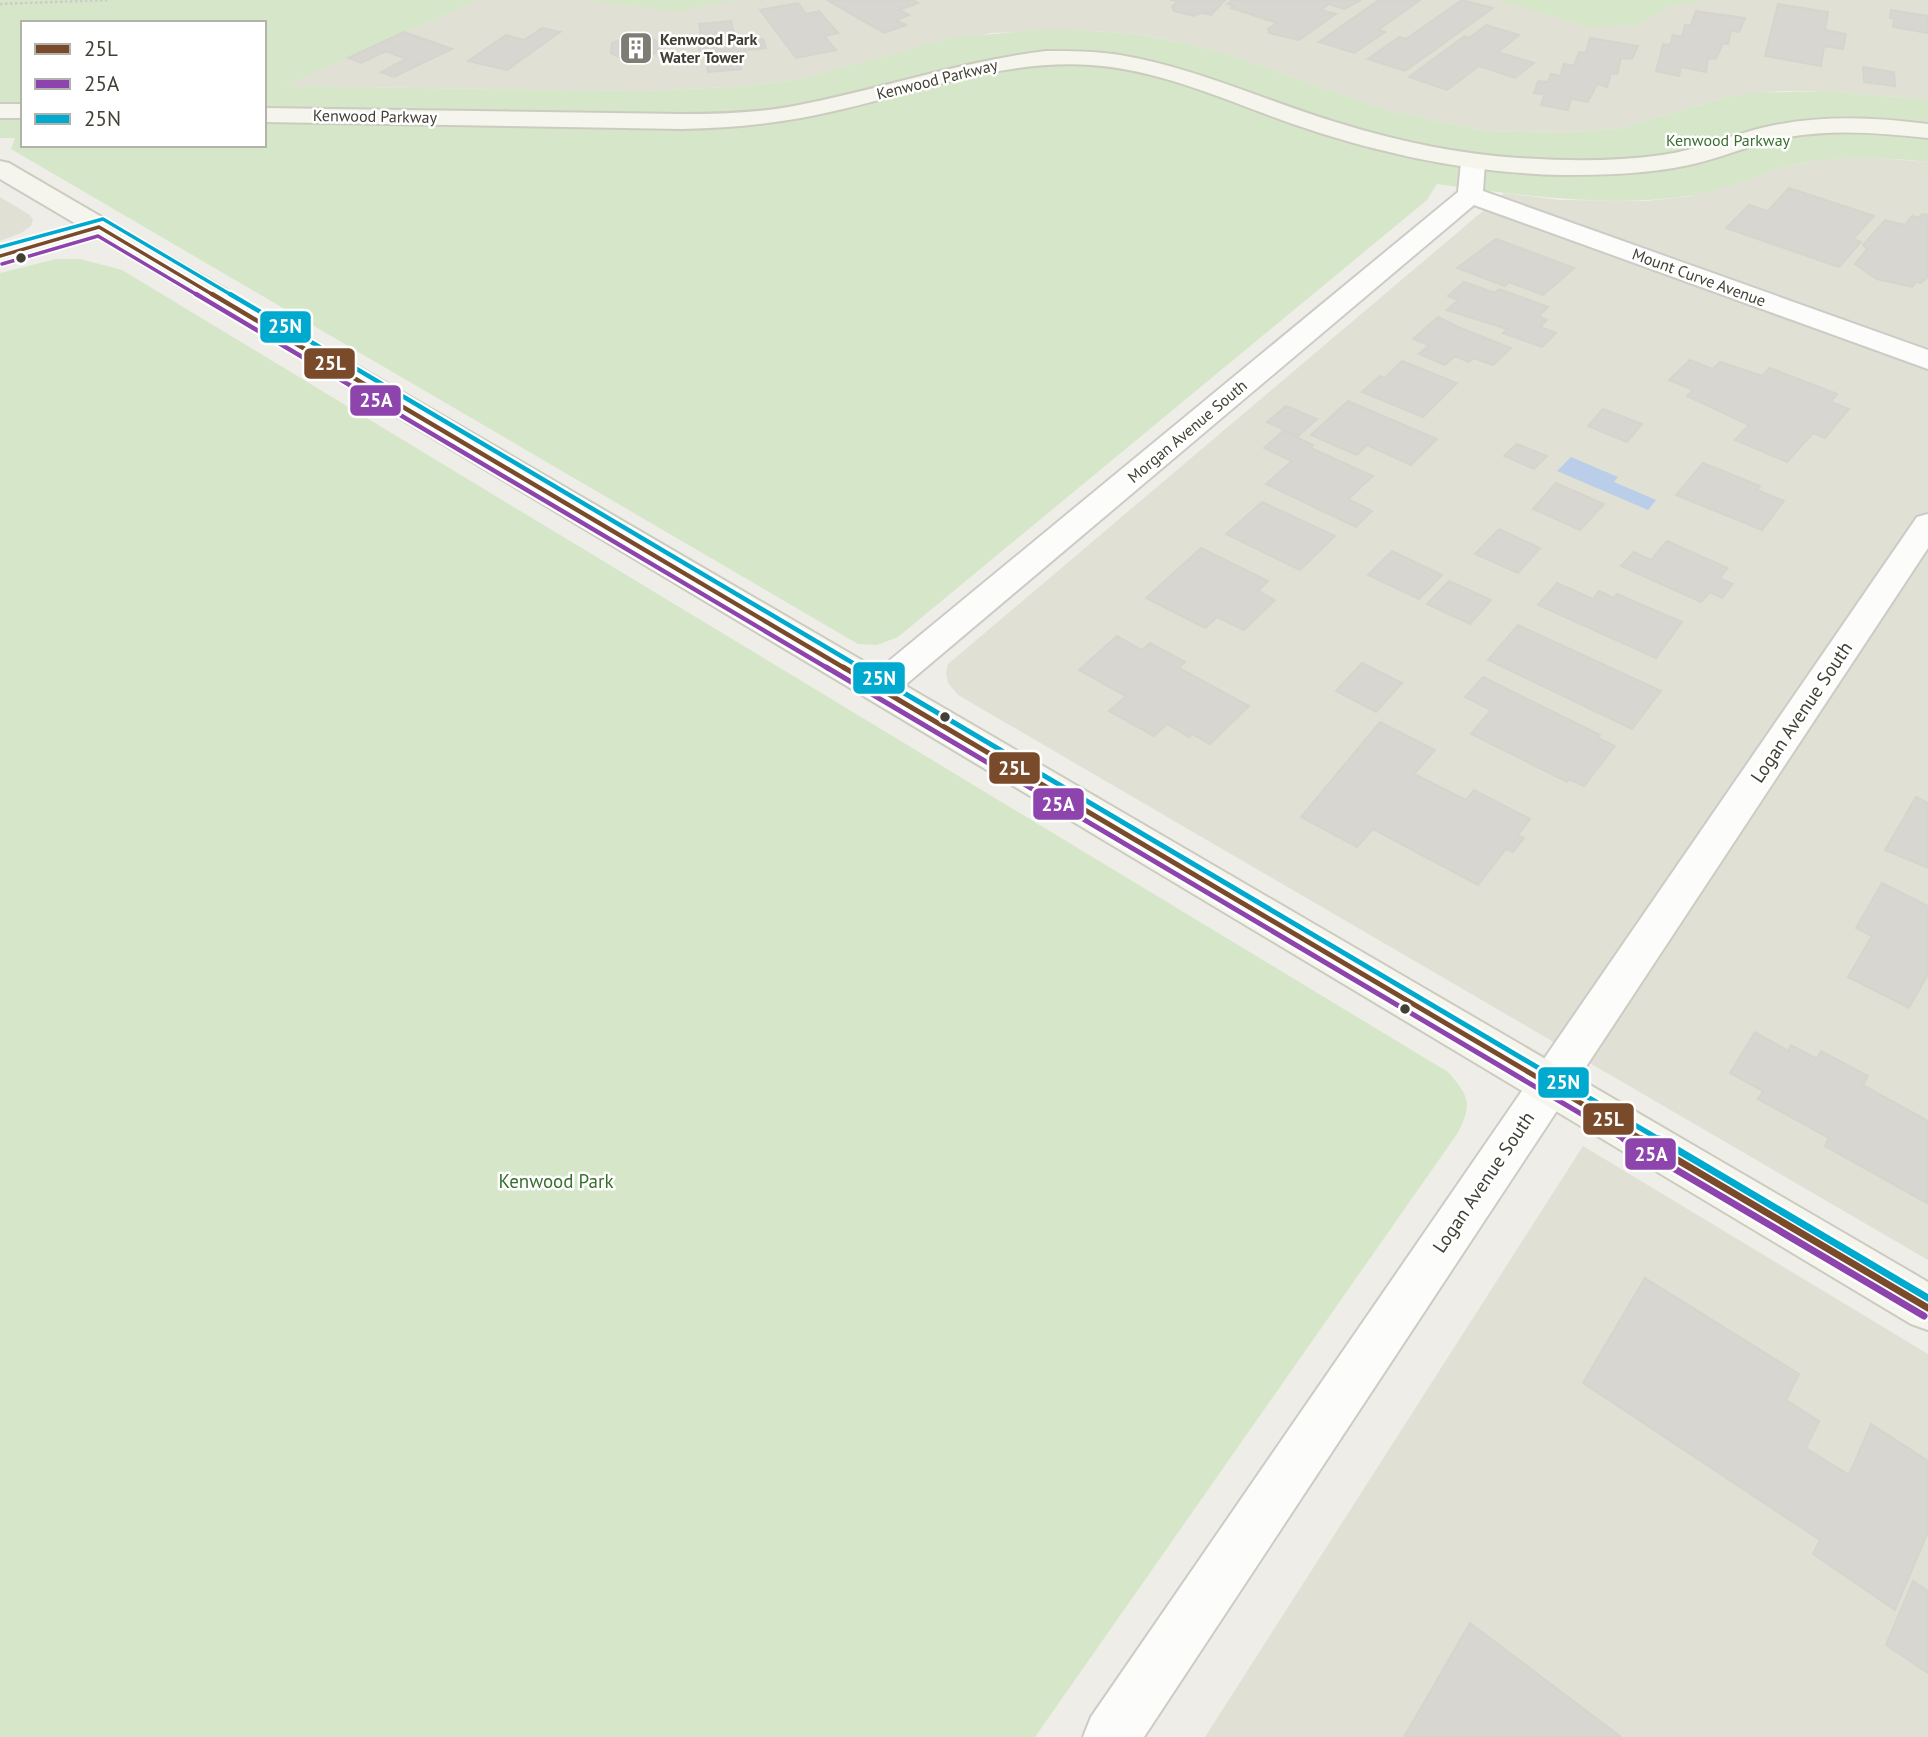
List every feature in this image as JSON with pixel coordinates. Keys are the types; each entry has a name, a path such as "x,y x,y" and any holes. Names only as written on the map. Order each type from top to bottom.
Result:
{"street":[{"name":"Kenwood Parkway","path":"266,115 748,119 856,100 976,65 1035,57 1092,58 1156,68 1321,125 1411,151 1473,163 1553,167 1675,161 1766,135 1807,127 1852,125 1928,131"},
{"path":"0,111 21,111"},
{"path":"1470,195 1473,163"},
{"path":"0,168 1928,1308"},
{"name":"Mount Curve Avenue","path":"1470,195 1928,360"},
{"name":"Morgan Avenue South","path":"879,688 1470,195"},
{"path":"0,256 99,227"},
{"name":"Logan Avenue South","path":"1111,1737 1928,524"}],"path":[{"path":"0,4 109,0"}],"shaded area":[{"path":"478,0 1928,0 1928,100 1828,91 1784,91 1730,96 1622,128 1564,133 1487,131 1389,111 1227,54 1183,43 1137,34 1074,30 991,33 806,78 749,86 643,91 282,86"},
{"path":"1864,157 1928,162 1928,1260 958,695 948,683 946,673 948,664 1504,193 1559,200 1647,201 1691,196 1787,166 1825,159"},
{"path":"0,197 30,215 33,220 31,226 21,233 0,241"},
{"path":"1583,1146 1928,1354 1928,1737 1205,1737"}],"green space":[{"path":"0,0 478,0 284,86 643,91 749,86 806,78 951,38 1038,30 1074,30 1136,34 1183,43 1227,54 1389,111 1487,131 1564,133 1622,128 1730,96 1753,93 1828,91 1928,100 1928,162 1874,158 1820,160 1784,167 1712,191 1687,196 1624,201 1562,199 1437,184 1427,200 898,637 877,645 858,644 11,149 15,138 0,138"},
{"path":"584,0 735,0 676,12"},
{"path":"1496,0 1710,0 1670,6 1638,24 1594,28"},
{"name":"Kenwood Park","path":"56,259 80,259 122,270 1448,1072 1461,1088 1467,1108 1457,1134 1035,1737 0,1737 0,273"}],"water":[{"path":"1571,457 1618,477 1614,482 1656,500 1648,510 1557,471"}],"building":[{"path":"827,0 913,0 918,3 899,10 909,15 896,20 906,25 884,33"},
{"path":"1170,0 1225,0 1211,15 1202,13 1193,16 1174,11 1172,7 1178,1"},
{"path":"1233,0 1361,0 1344,9 1329,4 1321,10 1336,14 1299,40 1269,33 1268,29 1277,23 1231,8 1234,6 1227,4"},
{"path":"1379,0 1420,0 1378,30 1385,32 1354,53 1319,42"},
{"path":"1462,0 1493,8 1405,71 1368,59 1399,37 1406,39"},
{"path":"798,3 806,14 819,11 838,33 824,36 836,50 796,58 760,10"},
{"path":"1778,4 1828,12 1825,30 1846,34 1843,49 1824,46 1821,66 1765,56"},
{"path":"1891,10 1928,16 1928,33 1893,27"},
{"path":"1696,11 1745,18 1739,32 1731,30 1728,44 1723,43 1716,59 1708,58 1706,72 1681,67 1679,76 1656,71 1663,44 1670,45 1673,35 1682,37 1685,25 1691,25"},
{"path":"731,21 735,38 742,38 743,41 763,39 766,48 745,50 746,54 737,55 741,69 708,72 705,53 700,54 698,41 702,41 699,24"},
{"path":"1486,25 1519,35 1498,52 1534,63 1515,78 1479,66 1447,90 1409,77 1465,36 1469,38"},
{"path":"542,28 560,32 507,70 468,61 506,35 524,40"},
{"path":"404,32 452,49 394,77 381,72 406,59 386,51 361,63 348,58"},
{"name":"Kenwood Park Water Tower","path":"649,36 661,44 658,52 643,58 620,58 611,53 612,43 628,37"},
{"path":"1590,38 1638,46 1632,59 1621,58 1617,74 1611,73 1607,87 1597,84 1588,102 1571,99 1568,110 1541,105 1545,94 1534,93 1538,81 1548,82 1551,74 1560,76 1564,64 1574,66 1579,52 1586,53"},
{"path":"1863,67 1894,72 1895,86 1864,82"},
{"path":"1789,188 1874,216 1853,239 1861,242 1839,267 1726,228 1749,205 1768,211"},
{"path":"1922,214 1928,215 1928,277 1921,283 1916,282 1912,287 1877,279 1855,264 1867,249 1863,245 1885,220 1905,225 1912,216 1919,218"},
{"path":"1496,239 1574,268 1543,295 1509,282 1505,286 1457,268"},
{"path":"1464,282 1495,293 1499,289 1548,307 1539,316 1547,320 1540,327 1556,333 1542,347 1503,333 1507,329 1447,310 1458,300 1448,296"},
{"path":"1438,317 1511,348 1493,365 1473,358 1469,362 1455,356 1445,365 1419,354 1429,345 1413,339"},
{"path":"1690,360 1713,369 1720,362 1762,376 1770,368 1837,394 1831,402 1849,409 1825,438 1813,433 1787,462 1735,440 1749,425 1687,396 1693,390 1669,380"},
{"path":"1402,361 1457,383 1423,417 1362,392 1380,376 1385,378"},
{"path":"1348,401 1437,439 1411,465 1367,445 1357,455 1311,435"},
{"path":"1286,406 1317,419 1298,436 1267,422"},
{"path":"1603,409 1642,424 1627,442 1588,426"},
{"path":"1283,431 1313,445 1311,448 1373,476 1348,499 1372,511 1356,527 1266,484 1292,461 1264,448"},
{"path":"1517,444 1547,456 1534,469 1504,456"},
{"path":"1703,463 1760,486 1757,490 1784,501 1762,530 1676,495"},
{"path":"1556,483 1604,504 1580,530 1533,509"},
{"path":"1262,502 1335,536 1300,570 1226,534"},
{"path":"1499,529 1540,548 1518,573 1475,554"},
{"path":"1667,541 1728,568 1719,578 1733,584 1722,598 1710,592 1701,602 1621,566 1634,552 1651,560"},
{"path":"1201,548 1268,581 1258,591 1275,600 1244,630 1217,617 1205,628 1146,598"},
{"path":"1392,551 1442,575 1419,599 1368,575"},
{"path":"1449,581 1491,600 1470,624 1427,604"},
{"path":"1557,583 1593,599 1599,591 1614,598 1617,594 1682,622 1656,658 1538,605"},
{"path":"1518,625 1661,691 1632,729 1488,660"},
{"path":"1117,636 1142,650 1150,643 1185,662 1179,668 1249,706 1210,744 1192,734 1189,737 1167,724 1154,736 1109,711 1126,696 1079,670"},
{"path":"1362,663 1402,683 1376,712 1336,691"},
{"path":"1483,677 1600,735 1598,738 1615,746 1584,786 1569,779 1567,782 1471,734 1491,710 1465,697"},
{"path":"1380,722 1435,750 1414,774 1466,800 1474,790 1530,819 1518,835 1524,838 1513,852 1506,849 1478,885 1373,829 1357,847 1301,817"},
{"path":"1916,797 1928,803 1928,868 1885,850"},
{"path":"1882,883 1928,906 1928,974 1909,1008 1848,977 1872,936 1856,928"},
{"path":"1755,1032 1788,1051 1791,1045 1817,1059 1821,1051 1868,1076 1863,1085 1928,1121 1927,1203 1825,1146 1829,1138 1758,1099 1763,1091 1730,1073"},
{"path":"1645,1278 1799,1374 1786,1400 1819,1421 1806,1448 1849,1475 1871,1424 1928,1461 1928,1532 1895,1610 1813,1554 1820,1540 1583,1383"},
{"path":"1913,1581 1928,1591 1928,1673 1886,1645"},
{"path":"1470,1623 1621,1737 1404,1737"}],"transit line":[{"name":"25N","path":"0,247 103,219 1928,1298"},
{"name":"25L","path":"0,256 99,227 1928,1308"},
{"name":"25A","path":"2,264 98,236 1924,1316"}],"place":[{"name":"Kenwood Park Water Tower","path":"636,48"}]}
